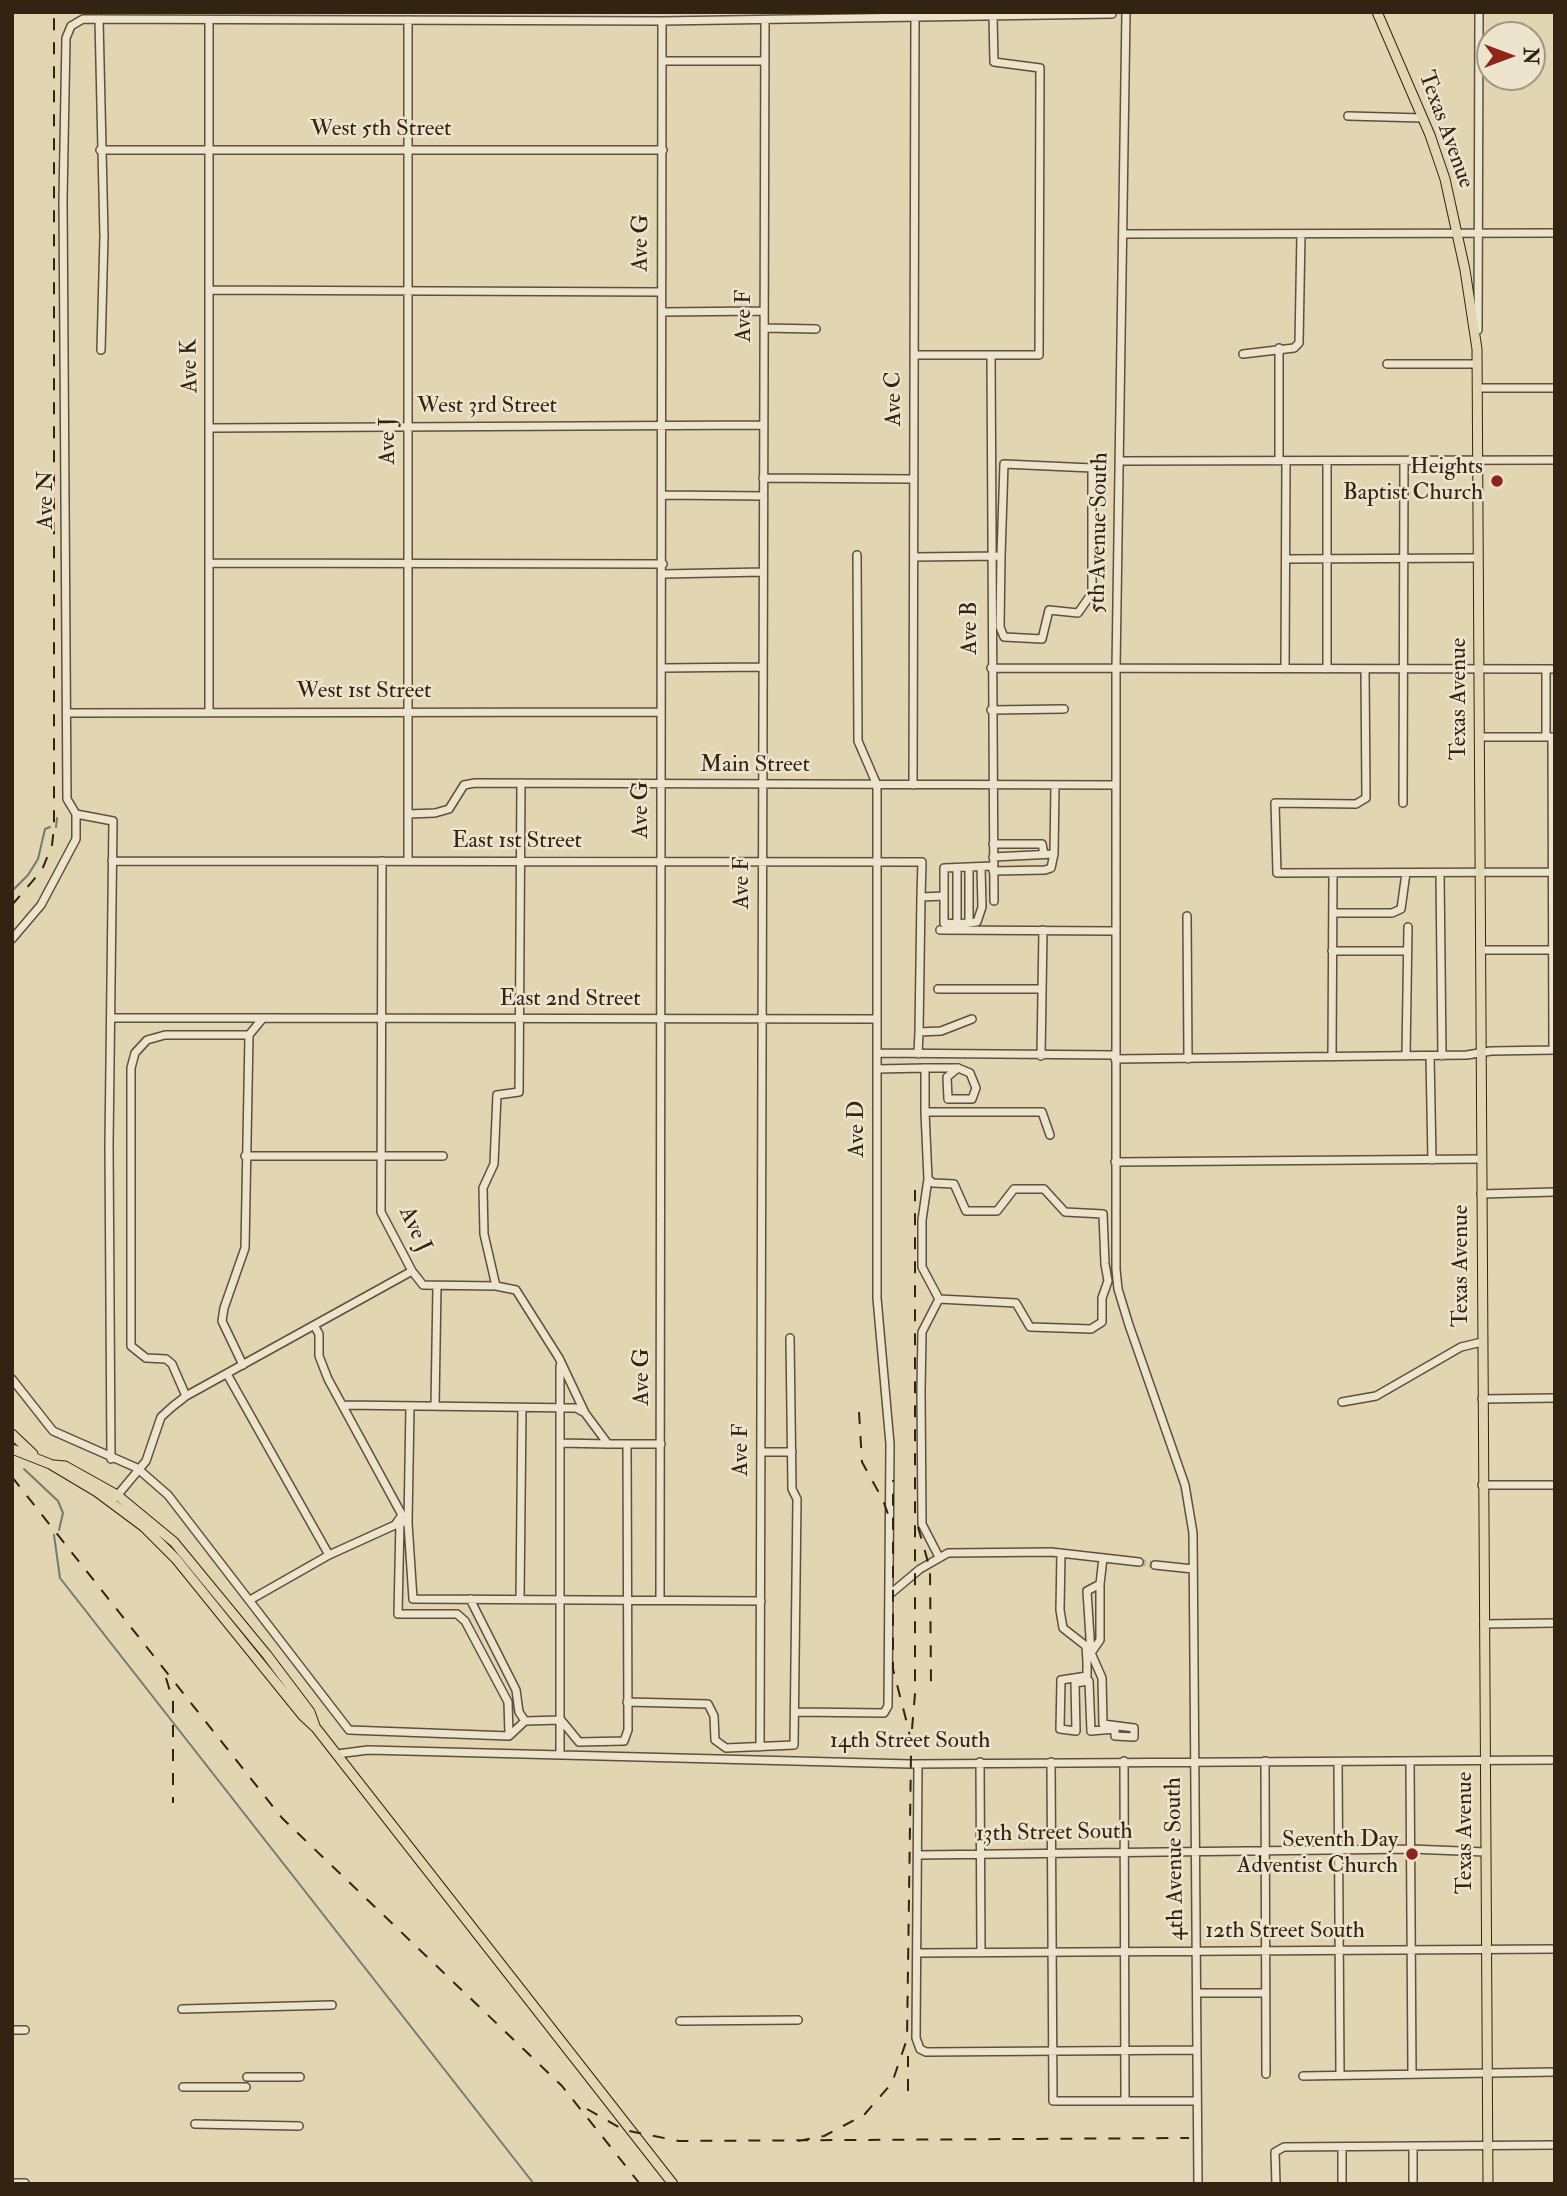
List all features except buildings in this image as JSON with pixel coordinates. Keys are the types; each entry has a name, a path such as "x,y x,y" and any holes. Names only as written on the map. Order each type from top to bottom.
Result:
{"main road":[{"name":"Texas Avenue","path":"1377,12 1423,118 1445,179 1458,233 1478,364 1482,1485 1488,2184"},
{"path":"12,1434 37,1458"},
{"path":"12,1449 50,1464 115,1499 177,1559 303,1716 337,1754 673,2184"}],"street":[{"name":"5th Avenue South","path":"1126,12 1115,668 1115,1162 1118,1289 1185,1485 1193,1533"},
{"name":"Texas Avenue","path":"1477,349 1479,12"},
{"path":"101,350 104,236 99,19 765,20 1112,14"},
{"name":"Ave C","path":"913,785 915,16"},
{"path":"914,355 1039,355 1040,68 994,62 993,17"},
{"name":"Ave N","path":"12,939 41,905 76,839 76,814 67,799 63,200 66,38 71,26 83,19 99,19"},
{"name":"Ave K","path":"209,20 209,712"},
{"name":"Ave J","path":"408,20 408,861"},
{"name":"Ave G","path":"660,1599 662,20"},
{"name":"Ave F","path":"760,1747 765,20"},
{"path":"662,61 765,61"},
{"path":"1348,116 1423,118"},
{"name":"West 5th Street","path":"100,150 663,150"},
{"path":"1124,233 1555,233"},
{"path":"1243,354 1294,348 1299,343 1300,233"},
{"path":"209,290 661,292"},
{"path":"662,312 764,311"},
{"path":"764,328 816,328"},
{"path":"1279,348 1286,559 1285,669"},
{"name":"Ave B","path":"991,355 994,901"},
{"path":"1387,364 1478,364"},
{"path":"1479,388 1555,388"},
{"name":"West 3rd Street","path":"211,428 763,425"},
{"path":"1120,461 1555,460"},
{"path":"1327,461 1327,669"},
{"path":"1403,803 1404,461"},
{"path":"1004,464 1092,468 1092,593 1079,613 1049,610 1042,639 1004,637 1000,627 1001,556 1004,464"},
{"path":"763,478 914,479"},
{"path":"663,495 763,496"},
{"name":"Ave D","path":"795,1712 884,1713 888,1706 890,1444 877,1298 877,785 858,741 857,555"},
{"path":"914,557 1001,556"},
{"path":"1286,559 1478,558"},
{"path":"210,563 663,564"},
{"path":"663,574 763,572"},
{"path":"663,668 763,667"},
{"path":"877,1053 1188,1059 1442,1056 1554,1050 1550,669 991,668"},
{"path":"1365,669 1366,798 1356,804 1275,803 1277,873 1554,872"},
{"path":"991,710 1064,709"},
{"name":"West 1st Street","path":"68,713 661,712"},
{"path":"1479,737 1551,737"},
{"path":"496,1286 484,1234 483,1188 494,1164 497,1095 519,1092 521,783"},
{"name":"Main Street","path":"408,814 435,813 449,809 464,785 1116,785"},
{"path":"981,867 982,907 977,922 944,923 944,868 981,867 1051,868 1054,854 1055,785"},
{"path":"76,814 113,821 109,1145 111,1460"},
{"path":"993,844 1042,844 1044,854"},
{"path":"993,856 1054,854"},
{"name":"East 1st Street","path":"112,861 922,862 920,897"},
{"name":"Ave J","path":"382,861 381,1212 412,1271 423,1285 437,1286"},
{"path":"969,867 969,923"},
{"path":"957,868 957,923"},
{"path":"1333,913 1392,913 1401,909 1406,873"},
{"path":"1440,873 1442,1056"},
{"path":"1332,1057 1333,874"},
{"path":"918,1054 920,897 944,896"},
{"path":"1187,916 1188,1059"},
{"path":"1406,1056 1408,926"},
{"path":"940,930 1115,931"},
{"path":"1041,1056 1043,930"},
{"path":"1480,950 1554,950"},
{"path":"1332,951 1408,951"},
{"path":"938,989 1042,989"},
{"name":"East 2nd Street","path":"110,1018 877,1019"},
{"path":"243,1365 222,1321 224,1307 245,1248 249,1035 263,1018"},
{"path":"919,1032 941,1031 972,1019"},
{"path":"186,1396 172,1364 166,1359 146,1358 131,1346 131,1068 135,1053 147,1040 165,1035 249,1035"},
{"path":"1430,1056 1432,1160"},
{"path":"925,1068 928,1179 922,1220 922,1266 939,1299"},
{"path":"877,1069 958,1068 970,1073 976,1088 972,1099 948,1099 947,1077 958,1068"},
{"path":"925,1112 1042,1112 1050,1135"},
{"path":"245,1156 443,1156"},
{"path":"1115,1162 1481,1159"},
{"path":"928,1179 933,1183 954,1184 966,1211 997,1211 1014,1189 1044,1189 1065,1212 1104,1214 1108,1280 1102,1298 1102,1322 1091,1329 1030,1328 1016,1303 939,1299"},
{"path":"1481,1194 1555,1192"},
{"path":"115,1499 137,1468 146,1461 162,1417 186,1396 412,1271"},
{"path":"435,1406 437,1286 496,1286 516,1290 559,1358 585,1413 608,1444"},
{"path":"939,1299 922,1332 921,1391 922,1524 939,1558"},
{"path":"315,1327 319,1334 319,1356 400,1507 404,1522 411,1527 410,1591 413,1599 761,1601"},
{"path":"627,1702 708,1704 714,1716 715,1740 726,1748 794,1745 797,1499 792,1489 790,1338"},
{"path":"1342,1402 1376,1396 1461,1347 1482,1342"},
{"path":"559,1358 560,1754"},
{"path":"227,1374 329,1555"},
{"path":"12,1379 53,1432 111,1460 137,1468 168,1495 349,1730 509,1736 525,1721 561,1720"},
{"path":"1482,1399 1555,1398"},
{"path":"343,1405 576,1408 585,1413"},
{"path":"410,1407 398,1614 457,1614 465,1621 508,1702 511,1718 509,1736"},
{"path":"520,1599 522,1408"},
{"path":"561,1443 662,1444"},
{"path":"561,1720 579,1742 624,1741 628,1730 627,1445"},
{"path":"761,1452 792,1452"},
{"path":"1482,1485 1555,1485"},
{"path":"250,1601 329,1555 404,1522"},
{"name":"4th Avenue South","path":"1193,1533 1198,2184"},
{"path":"889,1595 920,1569 948,1553 1061,1553 1139,1562"},
{"path":"1061,1553 1060,1610 1063,1628 1086,1646 1087,1675 1061,1680 1060,1729 1076,1731 1075,1683 1089,1681 1091,1731 1115,1729 1115,1736 1135,1737 1135,1728 1103,1724 1102,1678 1091,1653 1087,1591 1100,1584"},
{"path":"1091,1653 1100,1640 1103,1558"},
{"path":"1155,1565 1193,1569"},
{"path":"470,1599 516,1690 519,1712 525,1721"},
{"path":"1484,1624 1555,1623"},
{"name":"14th Street South","path":"337,1754 368,1750 918,1764 1555,1760"},
{"path":"1124,1761 1125,2099"},
{"path":"1265,1761 1266,2074"},
{"path":"980,1762 981,1953"},
{"path":"1051,1762 1053,2101 1197,2101"},
{"path":"1338,1762 1340,2073"},
{"path":"1410,1762 1412,2073"},
{"path":"918,1764 917,2045 926,2052 1197,2050"},
{"name":"13th Street South","path":"918,1854 1411,1849 1485,1852"},
{"name":"12th Street South","path":"917,1953 1555,1949"},
{"path":"1196,1993 1265,1993"},
{"path":"182,2009 332,2006"},
{"path":"680,2021 798,2020"},
{"path":"12,2031 25,2030"},
{"path":"1303,2076 1340,2073 1555,2073"},
{"path":"247,2077 300,2077"},
{"path":"183,2087 246,2088"},
{"path":"195,2124 299,2126"},
{"path":"1413,2146 1413,2184"},
{"path":"1276,2184 1275,2152 1284,2147 1555,2146"},
{"path":"1342,2147 1342,2184"},
{"path":"12,2183 25,2183"}],"waterway":[{"path":"56,827 57,818"},
{"path":"12,891 28,875 38,859 45,829 50,827"},
{"path":"24,1469 58,1501 63,1513 59,1530"},
{"path":"54,1535 60,1578 534,2184"}],"tunnel":[{"path":"1139,1562 1155,1565"}],"railway":[{"path":"12,905 42,870 52,845 54,828 54,12"},
{"path":"912,1729 915,1694 915,1190"},
{"path":"859,1412 862,1462 883,1500 889,1517"},
{"path":"12,1477 282,1818 562,2086 640,2184"},
{"path":"798,2141 824,2136 864,2115 892,2083 907,2039 911,1754 909,1731 893,1669 893,1480"},
{"path":"918,1527 930,1569 931,1682"},
{"path":"166,1678 173,1701 173,1803"},
{"path":"908,2056 908,2091"},
{"path":"587,2109 624,2130 679,2141 1189,2138"}],"place":[{"name":"Heights Baptist Church","path":"1497,481"},
{"name":"Seventh Day Adventist Church","path":"1412,1854"}]}
